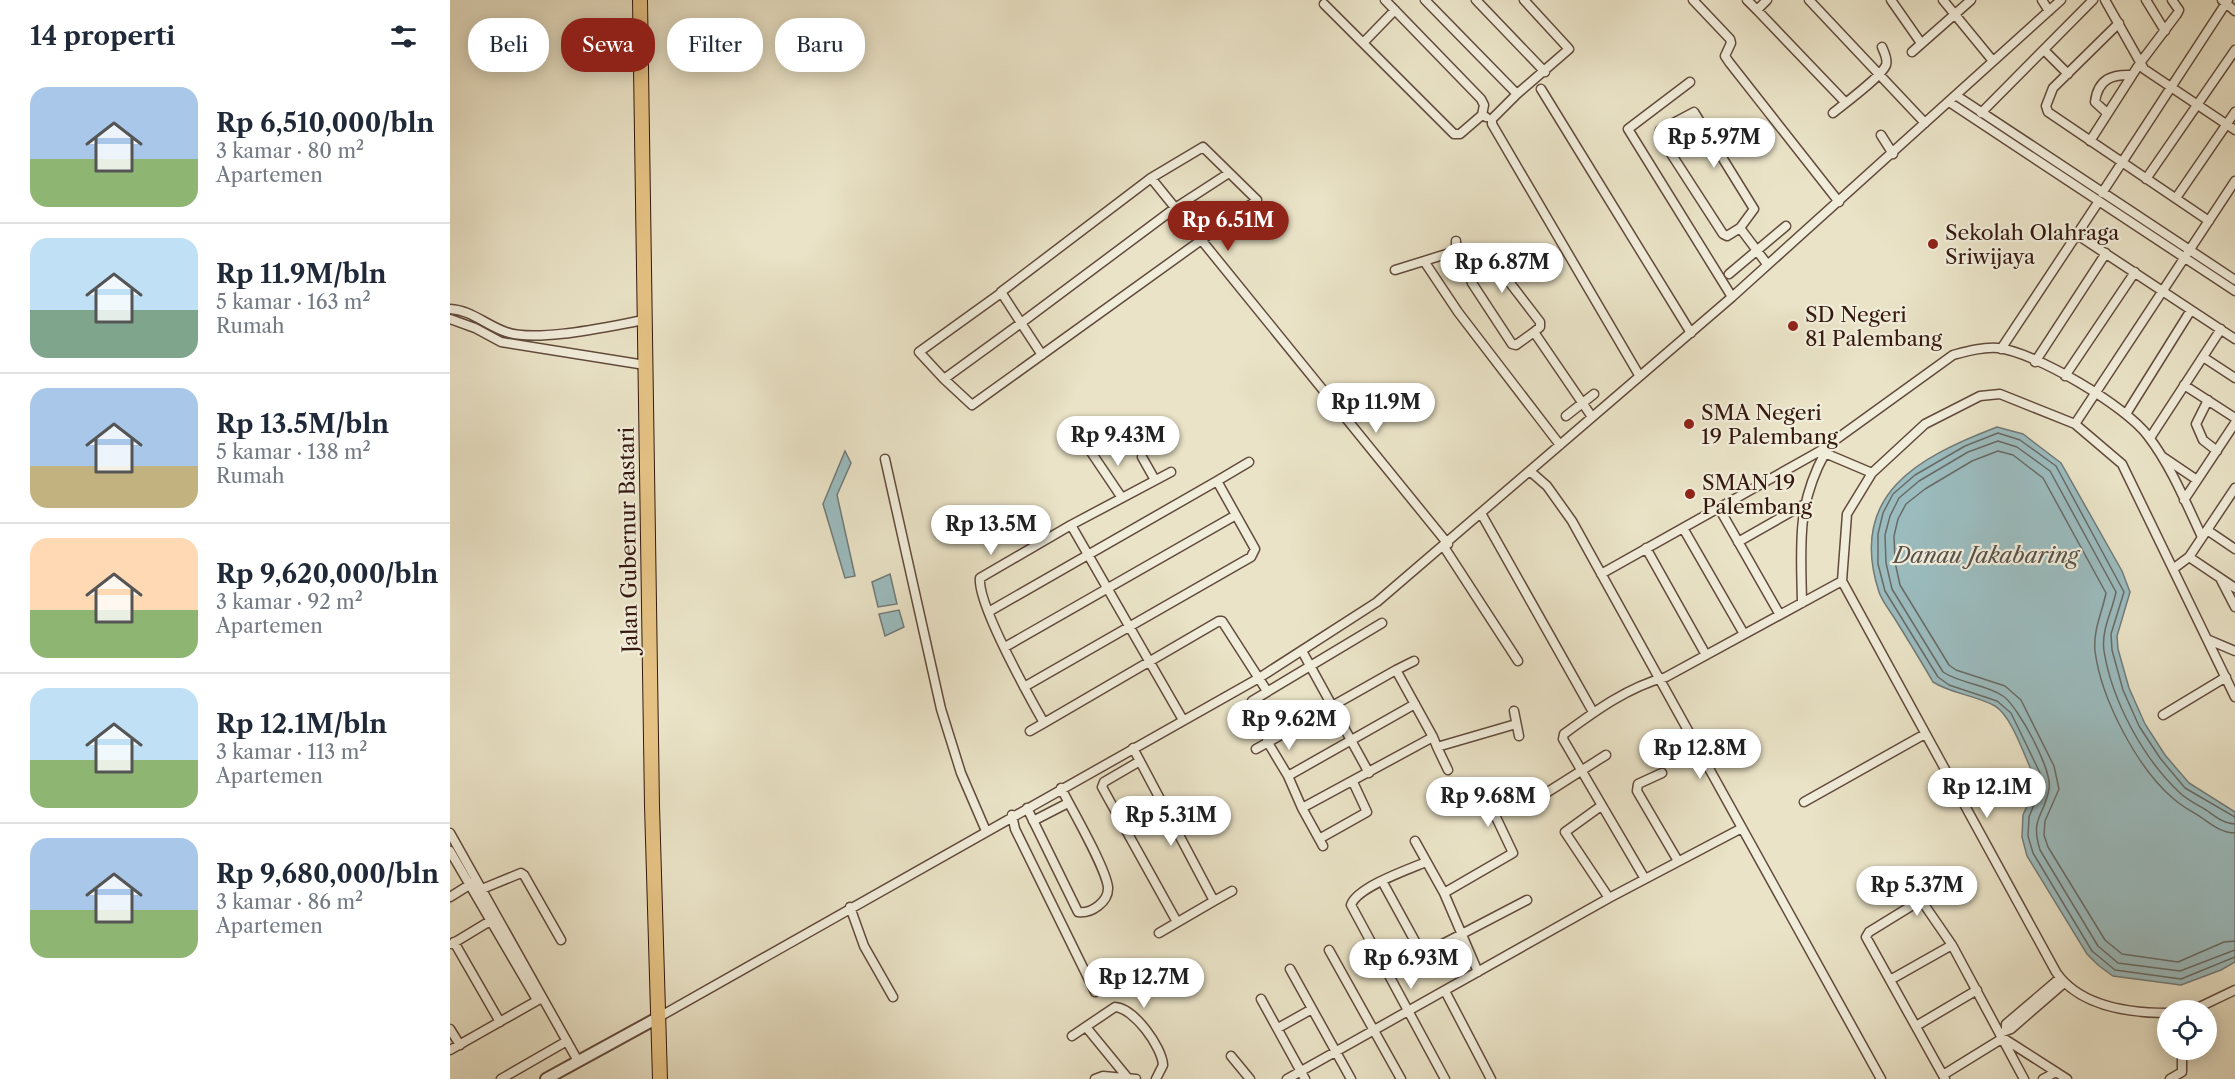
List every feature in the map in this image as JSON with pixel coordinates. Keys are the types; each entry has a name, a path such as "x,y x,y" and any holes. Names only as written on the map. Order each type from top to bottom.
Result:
{"highway":[{"name":"Jalan Gubernur Bastari","path":"640,0 654,1020 660,1079"}],"street":[{"path":"1324,4 1454,134 1460,134 1482,115 1484,105 1481,99 1385,0"},
{"path":"1425,0 1517,94"},
{"path":"1476,0 1545,72"},
{"path":"1524,0 1568,48 1545,72 1517,94 1492,119 1492,124 1639,375"},
{"path":"1694,0 1730,39 1731,43 1725,56 1729,62 1839,202"},
{"path":"1747,0 1845,102"},
{"path":"1757,10 1767,0"},
{"path":"1809,0 1925,123"},
{"path":"1891,0 1922,43"},
{"path":"1943,0 1993,61"},
{"path":"1912,52 1971,0"},
{"path":"2042,0 2049,11"},
{"path":"546,1079 1259,678 1385,597 1482,515 1639,375 1732,297 2061,0"},
{"path":"1982,113 2094,0"},
{"path":"2105,0 2140,63 2149,73 2235,130"},
{"path":"2146,0 2165,31"},
{"path":"2090,141 2140,63 2179,10 2172,0"},
{"path":"2001,349 2124,164 2225,1 2235,11"},
{"path":"1363,43 1395,10"},
{"path":"2119,23 2053,88 2046,106 2048,112 2209,221"},
{"path":"1833,112 1887,64 1882,47"},
{"path":"2044,50 2068,74"},
{"path":"2146,179 2235,50"},
{"path":"2107,113 2095,102 2106,79 2114,74 2132,75"},
{"path":"1690,82 1628,129 1732,297"},
{"path":"1541,89 1691,333"},
{"path":"1957,96 2100,197"},
{"path":"1949,102 2188,254 2235,280"},
{"path":"1694,112 1754,209 1740,228 1727,236 1723,234 1659,135 1660,130 1694,112"},
{"path":"2176,198 2235,112"},
{"path":"1482,115 1492,119"},
{"path":"1881,135 1893,154"},
{"path":"1203,147 1257,200 972,405 919,352 1001,293 1151,178 1203,147"},
{"path":"944,379 1175,208 1229,173"},
{"path":"1151,178 1446,545 1518,661"},
{"path":"2075,424 2235,181"},
{"path":"1729,274 1786,226"},
{"path":"1740,228 1767,264"},
{"path":"2076,234 2235,339"},
{"path":"1395,270 1456,251 1456,241"},
{"path":"1490,257 1540,322 1540,327 1516,345 1512,344 1472,283 1467,268 1506,249"},
{"path":"2035,362 2106,253"},
{"path":"2188,254 2235,291"},
{"path":"1424,261 1458,312 1560,445"},
{"path":"2065,375 2134,272"},
{"path":"1001,293 1042,355"},
{"path":"450,309 473,315 506,332 520,335 544,335 644,320"},
{"path":"2126,414 2191,310"},
{"path":"450,319 475,328 501,342 565,351 608,361 645,365"},
{"path":"2150,438 2221,329"},
{"path":"1534,332 1592,417"},
{"path":"1601,574 1822,452 1953,355 1978,348 2001,349 2065,375 2096,392 2126,414 2150,438 2205,534 2235,549"},
{"path":"2203,357 2235,378"},
{"path":"2184,385 2235,418"},
{"path":"1566,416 1594,394"},
{"path":"2157,1013 2112,1008 2077,992 2062,980 1842,581 1847,514 1872,473 1925,424 1980,396 2000,394 2075,424 2122,464 2235,697"},
{"path":"2208,400 2196,423 2203,440 2217,451"},
{"path":"2184,500 2235,423"},
{"path":"1091,452 1122,498"},
{"path":"1822,452 1872,473"},
{"path":"1802,603 1803,505 1810,480 1822,452"},
{"path":"2160,454 2197,480"},
{"path":"1142,457 1155,480"},
{"path":"885,459 940,709 961,773 986,831"},
{"path":"990,611 1089,557 1250,462"},
{"path":"1044,723 1005,647 990,611 980,578 1071,525 1171,472"},
{"path":"1531,472 1547,486 1572,521 1881,1079"},
{"path":"1024,687 1251,557 1255,549 1217,481"},
{"path":"2173,569 2189,557 2235,488"},
{"path":"2226,502 2235,508"},
{"path":"1738,542 1803,505"},
{"path":"1719,508 1780,615"},
{"path":"1005,647 1236,515"},
{"path":"1482,515 1593,712"},
{"path":"1071,525 1183,720"},
{"path":"1683,528 1744,634"},
{"path":"1646,548 1706,655"},
{"path":"2189,557 2235,588"},
{"path":"2219,577 2235,607"},
{"path":"1645,879 1562,737 1593,712 1637,687 1659,679 1706,655 1842,581"},
{"path":"1030,731 1222,621 1267,691"},
{"path":"1252,700 1382,623"},
{"path":"2209,640 2235,651"},
{"path":"1302,651 1369,773"},
{"path":"1256,749 1331,705 1414,661"},
{"path":"1283,663 1290,676"},
{"path":"1396,670 1433,737 1448,770"},
{"path":"2163,715 2226,677"},
{"path":"1288,776 1415,704"},
{"path":"1514,711 1519,736"},
{"path":"1437,747 1516,724"},
{"path":"1804,802 1925,734"},
{"path":"1302,808 1433,737"},
{"path":"1267,741 1288,776 1321,842 1367,812 1353,782"},
{"path":"1133,748 1214,901"},
{"path":"1532,802 1606,755"},
{"path":"1140,761 1104,782 1102,787 1177,922"},
{"path":"1662,773 1638,784 1637,791 1678,861"},
{"path":"1027,808 1078,912 1089,911 1104,900 1108,888 1102,870 1062,788"},
{"path":"1444,893 1513,853 1485,794"},
{"path":"1033,821 1068,802"},
{"path":"1601,806 1565,832 1609,898"},
{"path":"1012,815 1015,829 1095,992"},
{"path":"1287,1079 1609,898 1742,828"},
{"path":"450,833 452,848 476,884 540,999 578,1061"},
{"path":"1415,840 1444,893 1478,972"},
{"path":"1426,862 1382,880 1353,900 1351,905 1445,1079"},
{"path":"450,897 476,884 520,873 524,875 561,940"},
{"path":"1382,880 1422,954"},
{"path":"1159,933 1232,891"},
{"path":"1387,973 1527,900"},
{"path":"2024,1079 2003,1033 1924,901 1918,900 1866,937 1944,1077 2003,1033 2011,1029 2062,980"},
{"path":"850,907 864,946 893,998"},
{"path":"495,918 452,943 500,1022"},
{"path":"1890,980 1952,945"},
{"path":"1329,950 1401,1079"},
{"path":"1290,969 1352,1079"},
{"path":"1916,1026 1977,990"},
{"path":"2214,1000 2235,990"},
{"path":"1445,991 1491,1079"},
{"path":"450,1050 540,999"},
{"path":"1261,999 1305,1079"},
{"path":"1072,1036 1115,1007 1122,1008 1138,1021 1159,1048 1163,1065 1156,1079"},
{"path":"1278,1028 1312,1009"},
{"path":"1086,1027 1127,1077"},
{"path":"450,1029 460,1045"},
{"path":"2003,1033 2067,1079"},
{"path":"503,1078 567,1041"},
{"path":"1231,1056 1250,1079"},
{"path":"2182,1060 2182,1072"},
{"path":"2043,1079 2056,1072"},
{"path":"2170,1079 2182,1072"},
{"path":"2182,1072 2191,1079"},
{"path":"1095,1079 1103,1076 1136,1079"}],"water":[{"name":"Danau Jakabaring","path":"1997,427 2023,434 2061,463 2122,571 2130,592 2117,636 2118,649 2129,688 2145,724 2165,755 2189,783 2235,812 2235,962 2221,970 2181,985 2113,976 2087,954 2027,856 2022,837 2023,815 2036,786 2018,738 2007,719 1995,706 1933,682 1879,592 1872,558 1873,529 1882,505 1897,484 1917,467 1941,452"},
{"path":"845,451 851,463 837,495 855,576 845,578 823,504"},
{"path":"890,574 897,604 878,607 872,582"},
{"path":"899,610 904,627 885,636 879,614"}],"place":[{"name":"Sekolah Olahraga Sriwijaya","path":"1933,244"},
{"name":"SD Negeri 81 Palembang","path":"1793,326"},
{"name":"SMA Negeri 19 Palembang","path":"1689,424"},
{"name":"SMAN 19 Palembang","path":"1690,494"}]}
